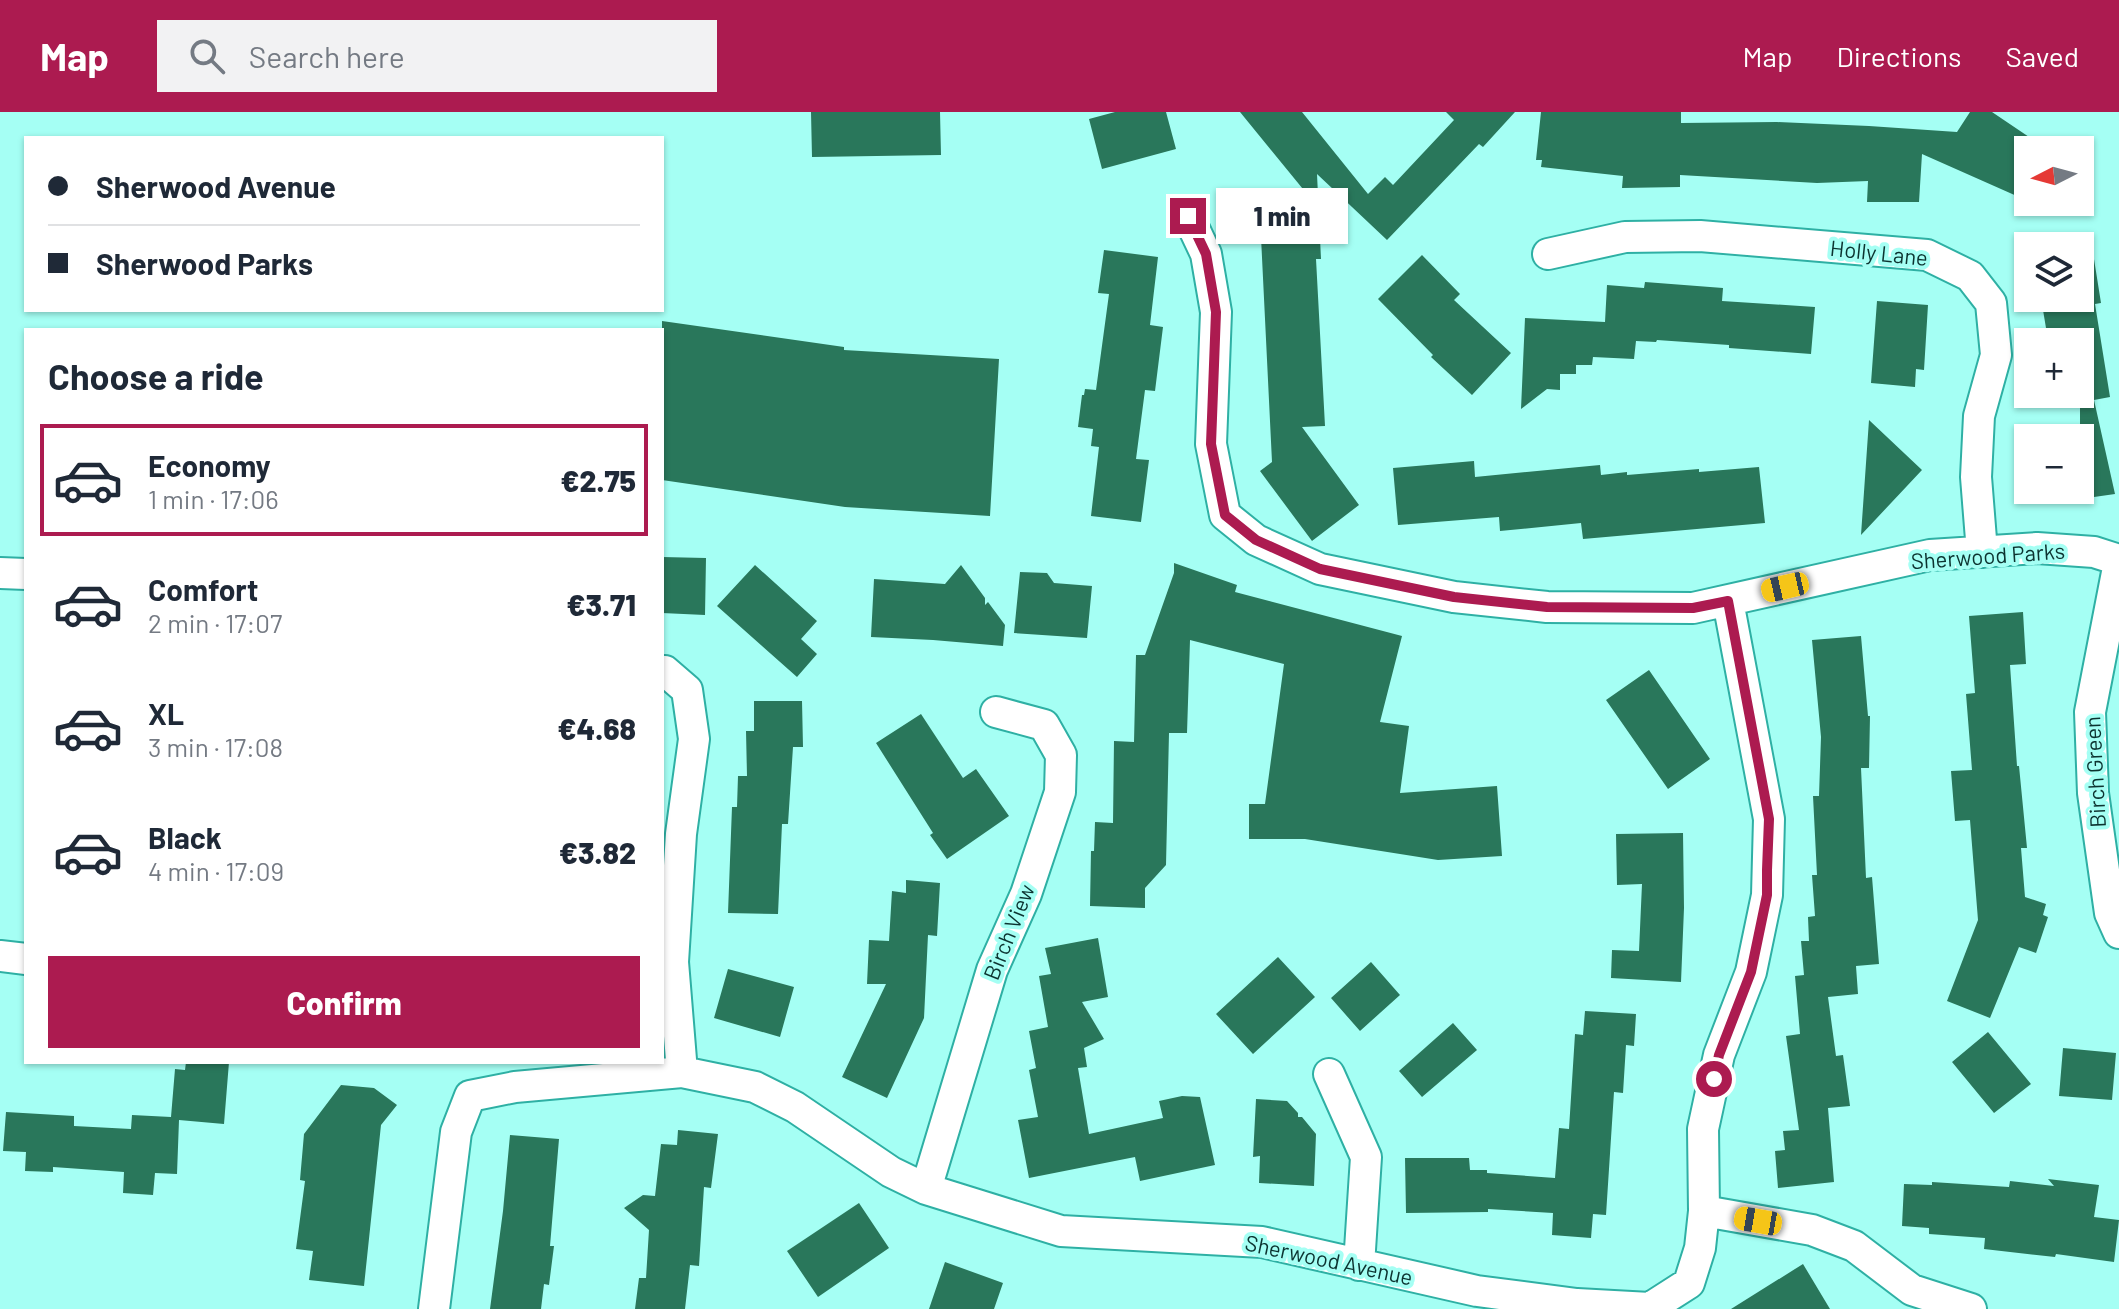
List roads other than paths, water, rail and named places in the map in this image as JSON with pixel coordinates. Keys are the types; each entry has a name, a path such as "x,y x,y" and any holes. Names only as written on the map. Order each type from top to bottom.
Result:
{"street":[{"name":"Sherwood Parks","path":"1188,216 1206,254 1216,312 1211,444 1225,515 1256,540 1320,569 1454,597 1547,607 1693,608 1930,555 2037,548 2094,552 2119,561"},
{"name":"Holly Lane","path":"1548,254 1625,237 1700,236 1927,255 1970,276 1991,303 1996,355 1979,416 1976,477 1982,552"},
{"name":"Birch Green","path":"2119,561 2090,712 2093,793 2110,913 2119,933"},
{"path":"0,573 24,574"},
{"name":"Sherwood Avenue","path":"434,1309 456,1132 470,1096 515,1087 682,1072 755,1087 795,1107 891,1172 926,1189 1061,1231 1262,1242 1359,1265 1476,1300 1650,1308 1689,1283 1700,1248 1704,1211 1703,1129 1719,1055 1751,972 1767,895 1769,819 1728,601"},
{"path":"664,673 687,690 694,739 681,834 673,962 682,1072"},
{"name":"Birch View","path":"926,1189 992,970 1026,894 1060,792 1061,755 1044,725 996,712"},
{"path":"0,956 24,959"},
{"path":"1329,1074 1366,1157 1359,1265"},
{"path":"1704,1211 1812,1230 1854,1246 1912,1290 1971,1309"}]}
